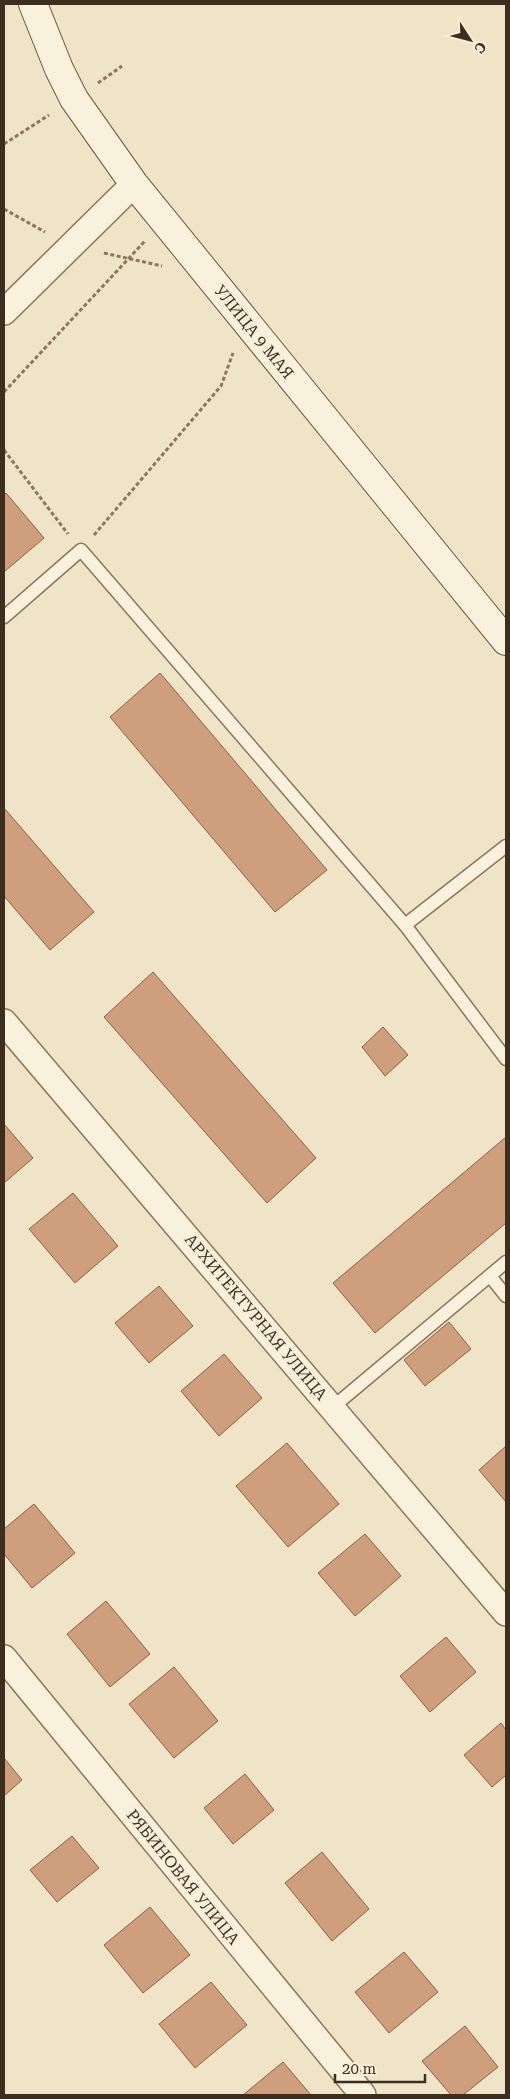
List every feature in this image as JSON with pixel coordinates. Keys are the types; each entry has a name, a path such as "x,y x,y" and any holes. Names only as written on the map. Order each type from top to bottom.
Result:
{"main road":[{"name":"УЛИЦА 9 МАЯ","path":"32,4 59,69 74,99 134,184 506,641"}],"street":[{"path":"4,312 134,184"},
{"name":"АРХИТЕКТУРНАЯ УЛИЦА","path":"4,1022 333,1407 506,1613"},
{"name":"РЯБИНОВАЯ УЛИЦА","path":"4,1658 363,2095"}],"lane":[{"path":"4,617 81,550 406,925 506,1058"},
{"path":"406,925 506,846"},
{"path":"333,1407 506,1262"},
{"path":"490,1276 506,1296"}],"path":[{"path":"4,392 146,241 151,247"},
{"path":"161,260 166,267"},
{"path":"4,450 81,550 221,386 234,350"}],"building":[{"path":"6,493 44,538 4,572 4,495"},
{"path":"160,673 327,870 275,912 110,717"},
{"path":"4,808 94,912 50,950 4,896"},
{"path":"153,972 316,1158 267,1203 104,1017"},
{"path":"383,1027 408,1055 385,1076 362,1047"},
{"path":"4,1124 33,1158 4,1183"},
{"path":"506,1137 506,1223 375,1333 333,1283"},
{"path":"73,1193 118,1246 75,1283 29,1229"},
{"path":"159,1286 193,1326 149,1363 115,1323"},
{"path":"449,1322 471,1349 425,1386 404,1360"},
{"path":"224,1354 262,1398 219,1436 181,1391"},
{"path":"287,1443 339,1504 288,1547 236,1486"},
{"path":"506,1446 506,1502 479,1470"},
{"path":"34,1504 75,1553 32,1588 4,1554 4,1529"},
{"path":"365,1534 401,1576 355,1616 318,1573"},
{"path":"106,1601 150,1654 110,1687 67,1634"},
{"path":"446,1637 476,1672 430,1712 400,1676"},
{"path":"174,1667 218,1721 174,1758 129,1704"},
{"path":"501,1723 506,1730 506,1775 492,1787 464,1755"},
{"path":"4,1758 22,1780 4,1796"},
{"path":"245,1774 274,1810 233,1844 204,1808"},
{"path":"72,1836 99,1868 57,1902 30,1870"},
{"path":"322,1852 369,1909 332,1941 285,1883"},
{"path":"150,1907 190,1955 143,1993 104,1945"},
{"path":"404,1952 438,1992 389,2033 355,1992"},
{"path":"211,1982 247,2025 195,2068 159,2024"},
{"path":"465,2026 498,2067 463,2095 451,2095 422,2061"},
{"path":"283,2062 311,2095 243,2095"}]}
